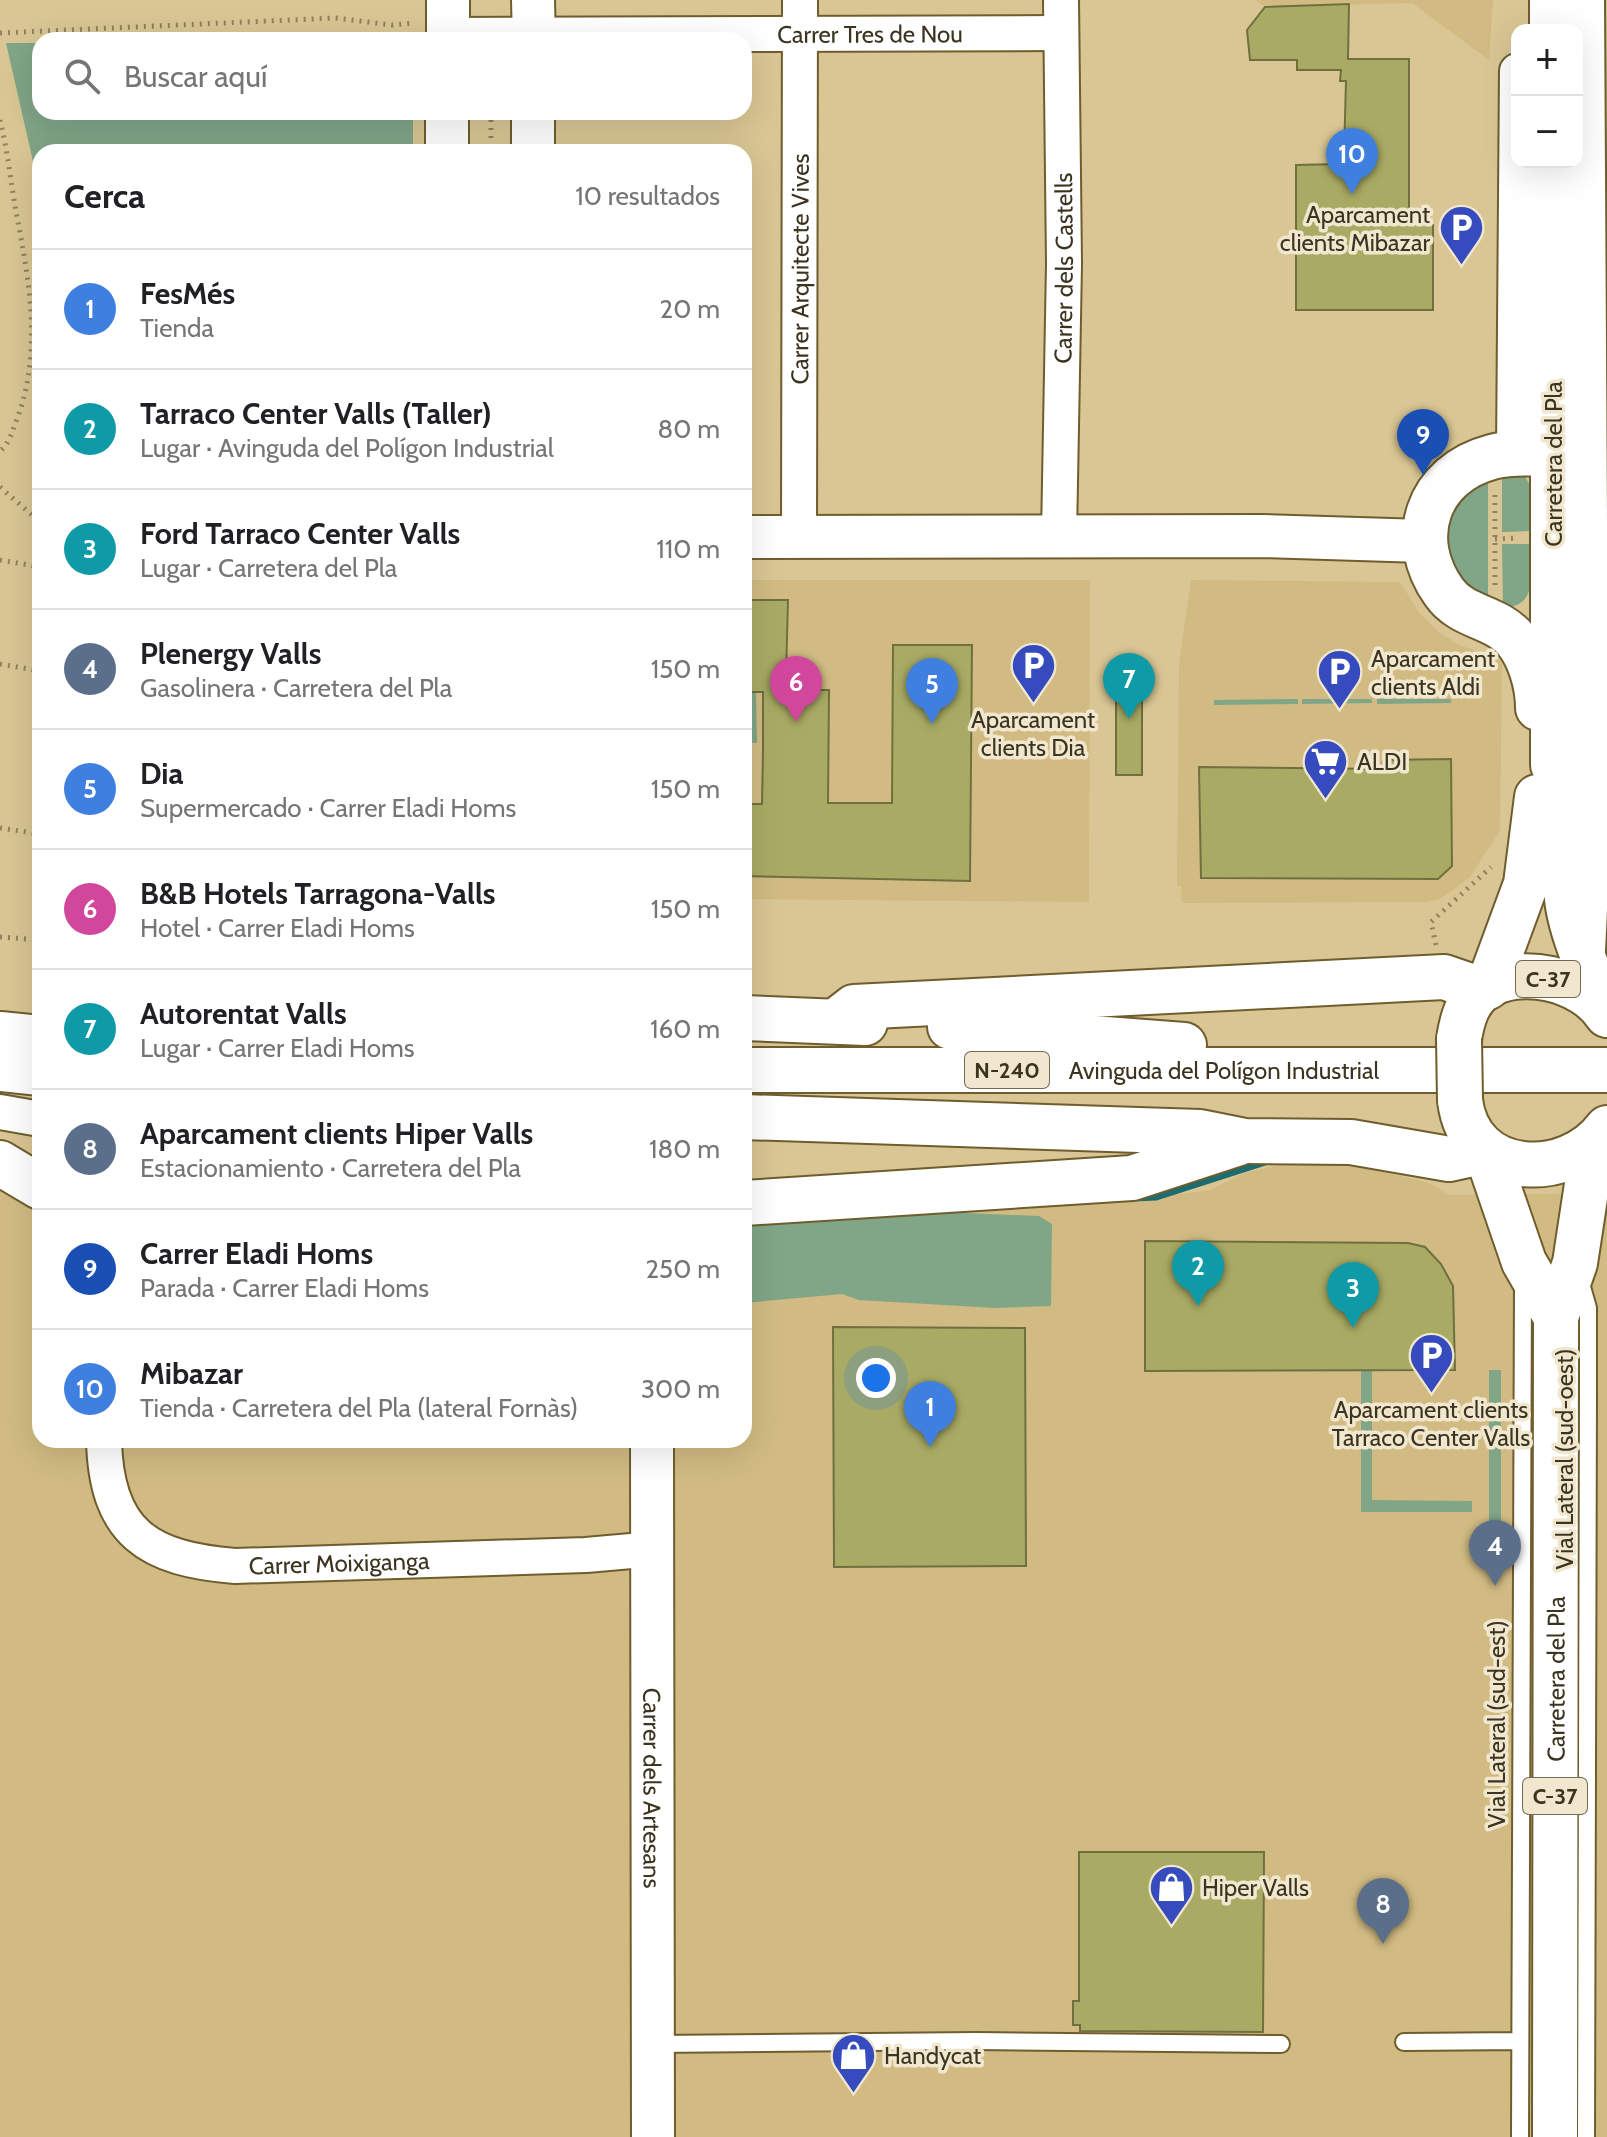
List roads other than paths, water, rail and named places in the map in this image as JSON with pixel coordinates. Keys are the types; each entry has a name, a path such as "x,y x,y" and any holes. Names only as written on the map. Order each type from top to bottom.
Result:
{"main road":[{"path":"1552,0 1552,24"},
{"name":"Carretera del Pla","path":"1546,774 1521,461 1552,168"},
{"path":"836,1021 854,1007 1444,977 1485,988 1526,884 1546,774 1538,701 1524,654 1506,630 1473,616 1445,593 1432,572 1423,541 1431,506 1453,477 1470,465 1521,461"},
{"path":"1546,774 1563,785 1562,855 1568,909 1604,1011"},
{"name":"C-37","path":"1602,1136 1557,1161 1539,1164 1512,1162 1486,1151 1467,1131 1460,1100 1459,1039 1462,1020 1485,988 1506,979 1549,979 1574,987 1604,1011"},
{"path":"752,1018 1009,1030 1204,1047 1270,1072"},
{"path":"19,1038 32,1060"},
{"name":"Avinguda del Polígon Industrial","path":"752,1070 1607,1070"},
{"path":"752,1117 1200,1132 1245,1141 1351,1142 1449,1159 1486,1151"},
{"name":"C-37","path":"1556,1317 1575,1263 1602,1136"},
{"path":"752,1202 1132,1178 1245,1141"},
{"name":"C-37","path":"1486,1151 1524,1262 1556,1317"},
{"path":"0,1163 32,1182"},
{"name":"Carretera del Pla","path":"1555,2137 1556,1317"}],"street":[{"path":"1533,24 1545,0"},
{"path":"1587,0 1599,591 1587,963"},
{"name":"Carrer Tres de Nou","path":"698,32 800,16 1061,16"},
{"name":"Carrer Arquitecte Vives","path":"799,537 800,16"},
{"name":"Carrer dels Castells","path":"1059,536 1064,264 1061,16"},
{"name":"Carrer Tres de Nou","path":"439,24 533,25 622,32"},
{"path":"1517,96 1521,461"},
{"path":"447,120 447,144"},
{"path":"533,120 533,144"},
{"path":"752,537 1262,536 1423,541"},
{"path":"0,1112 32,1118"},
{"name":"Carrer Moixiganga","path":"105,1448 109,1482 128,1524 163,1555 190,1563 251,1566 586,1555 654,1549"},
{"name":"Carrer dels Artesans","path":"652,1448 653,2137"}],"lane":[{"name":"Vial Lateral (sud-est)","path":"1520,2137 1520,1361 1524,1262"},
{"name":"Vial Lateral (sud-oest)","path":"1575,1263 1588,1323 1586,2137"},
{"path":"654,2044 976,2041 1281,2044"},
{"path":"1404,2042 1520,2041"}],"waterway":[{"path":"1134,1197 1156,1196 1265,1161"}],"place":[{"name":"Mibazar","path":"1352,194"},
{"name":"Aparcament clients Mibazar","path":"1461,267"},
{"name":"Carrer Eladi Homs","path":"1423,475"},
{"name":"Aparcament clients Dia","path":"1033,704"},
{"name":"Aparcament clients Aldi","path":"1340,711"},
{"name":"Autorentat Valls","path":"1129,719"},
{"name":"B&B Hotels Tarragona-Valls","path":"796,722"},
{"name":"Dia","path":"932,724"},
{"name":"ALDI","path":"1326,800"},
{"name":"Tarraco Center Valls (Taller)","path":"1198,1306"},
{"name":"Ford Tarraco Center Valls","path":"1353,1328"},
{"name":"Aparcament clients Tarraco Center Valls","path":"1431,1394"},
{"name":"FesMés","path":"930,1447"},
{"name":"Plenergy Valls","path":"1495,1586"},
{"name":"Hiper Valls","path":"1171,1926"},
{"name":"Aparcament clients Hiper Valls","path":"1383,1944"},
{"name":"Handycat","path":"853,2094"}]}
